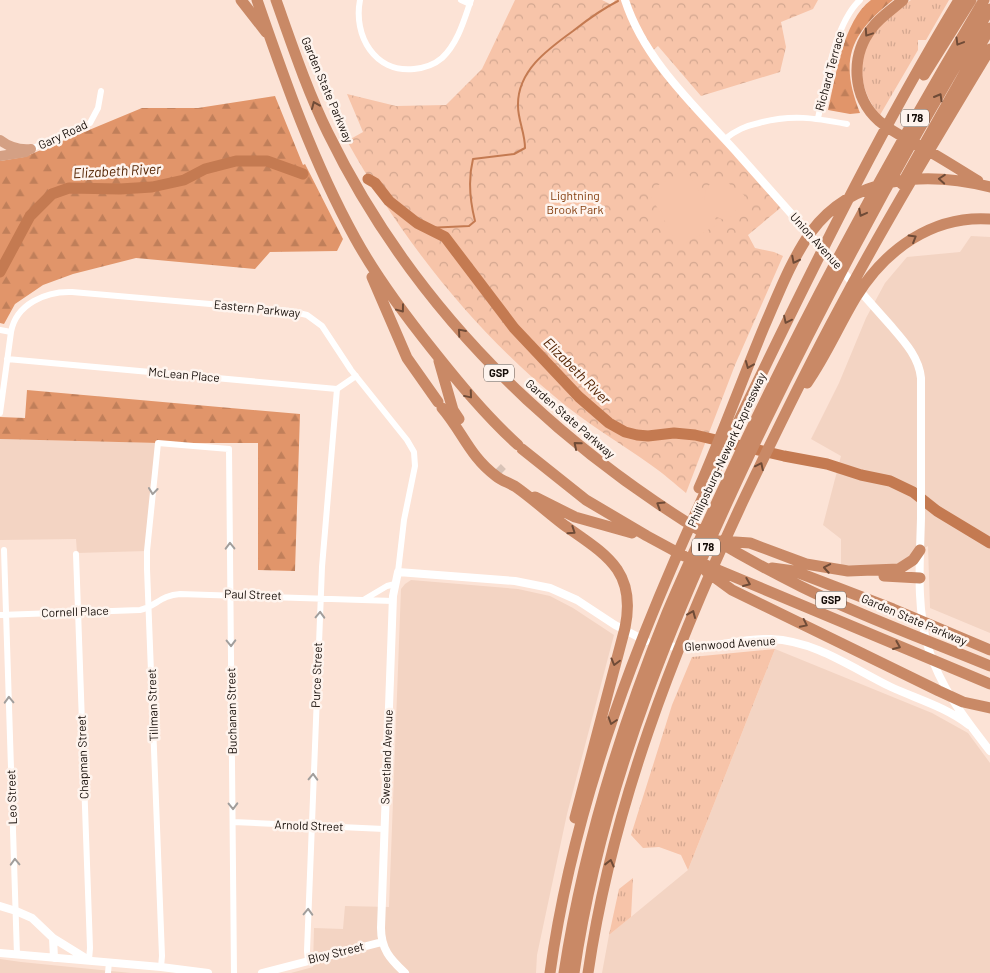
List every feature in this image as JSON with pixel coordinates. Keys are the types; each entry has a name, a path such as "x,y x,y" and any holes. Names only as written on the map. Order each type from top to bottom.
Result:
{"highway":[{"name":"GSP","path":"257,0 295,107 313,151 355,239 392,298 438,357 480,407 520,447 586,500 647,536 686,556 960,673 990,684"},
{"name":"Garden State Parkway","path":"276,0 307,85 336,149 400,254 430,295 465,336 514,388 547,419 600,464 716,540 821,596 990,666"},
{"path":"903,0 873,26 864,39 857,66 862,98 871,112 885,126 990,186"},
{"name":"Phillipsburg-Newark Expressway","path":"550,973 574,850 603,749 628,675 673,566 744,409 853,188 900,102 960,0"},
{"path":"853,188 889,136 921,80 971,0"},
{"name":"Phillipsburg-Newark Expressway","path":"564,973 591,841 614,762 646,681 680,584 825,293 917,114 984,0"},
{"path":"241,1 270,37"},
{"name":"Phillipsburg-Newark Expressway","path":"852,242 990,9"},
{"path":"867,258 886,211 990,28"},
{"name":"I 78","path":"588,973 599,910 640,755 662,692 709,576 784,415 819,366 867,258 990,49"},
{"path":"0,140 18,148 31,149"},
{"path":"0,156 22,153 31,149"},
{"path":"673,566 695,499 766,322 794,261 808,236 826,215 848,198 879,184 909,179 949,180 990,186"},
{"path":"842,313 876,269 900,246 930,228 964,219 990,218"},
{"path":"355,239 407,358 454,422 467,446 479,460 497,477 575,517 647,536"},
{"path":"438,357 453,410 476,446 517,488 607,556 622,576 628,610 625,628 574,824 574,850"},
{"path":"716,540 750,543 806,564 877,576 920,578"},
{"path":"848,571 898,569 910,563 920,550"},
{"path":"686,556 732,590 956,699 990,708"},
{"path":"763,566 794,571 990,650"},
{"path":"960,673 990,688"},
{"name":"Phillipsburg-Newark Expressway","path":"574,973 584,914 604,830 646,681"}],"street":[{"path":"360,0 359,23 370,50 384,64 408,70 429,65 443,56 458,34 470,2 461,0"},
{"name":"Richard Terrace","path":"818,118 841,28 849,12 860,0"},
{"name":"Union Avenue","path":"626,2 637,30 657,61 907,344 914,356 919,368 920,378 921,609 926,639 934,665 946,689 969,725"},
{"name":"Gary Road","path":"31,149 90,123 98,108 101,91"},
{"path":"725,139 735,130 774,119 796,116 847,124"},
{"name":"Eastern Parkway","path":"0,412 14,320 25,306 47,295 63,292 299,312 308,315 322,326 356,376 407,440 415,456 415,470 404,520 398,572"},
{"path":"0,330 11,332"},
{"name":"McLean Place","path":"7,359 337,389"},
{"path":"337,389 356,376"},
{"name":"Purce Street","path":"308,961 306,950 320,598 337,389"},
{"name":"Buchanan Street","path":"158,443 229,450 234,973"},
{"name":"Tillman Street","path":"158,443 147,551 162,967"},
{"name":"Leo Street","path":"4,550 3,615 17,954"},
{"name":"Chapman Street","path":"76,554 89,960"},
{"name":"Sweetland Avenue","path":"382,942 384,829 393,601 398,572"},
{"name":"Glenwood Avenue","path":"398,572 515,581 550,588 577,600 630,634 644,641 660,644 683,648 765,639 802,644 822,651 892,688 952,713 969,725"},
{"name":"Paul Street","path":"361,599 369,598 387,586 395,584"},
{"name":"Paul Street","path":"149,607 171,594 393,601"},
{"name":"Cornell Place","path":"3,615 140,610 149,607"},
{"path":"924,701 935,700 942,696 946,689"},
{"path":"969,725 990,751"},
{"name":"Arnold Street","path":"233,822 384,829"},
{"path":"0,906 16,911 36,921 53,938 89,960"},
{"path":"53,938 54,958"},
{"path":"382,942 388,956 405,973"},
{"name":"Bloy Street","path":"262,973 382,942"},
{"path":"0,953 162,967 208,973"},
{"path":"108,973 109,962"}],"shaded area":[{"path":"971,236 990,237 990,633 930,608 928,546 896,565 841,565 841,539 823,525 841,456 811,439 839,383 866,318 885,283 907,257 960,252"},
{"path":"0,439 158,443 147,551 77,553 76,539 0,540"},
{"path":"411,580 518,589 550,596 573,608 614,635 567,814 537,955 536,973 291,973 313,967 314,928 343,929 345,906 389,907 401,589"},
{"path":"775,649 932,713 968,733 990,763 990,973 602,973 609,935 688,870"},
{"path":"0,959 21,962 131,973 0,973"}],"green space":[{"name":"Lightning Brook Park","path":"515,0 602,0 612,5 615,0 818,0 813,9 781,22 786,47 780,72 701,96 658,46 651,52 784,205 748,235 755,248 783,256 735,365 686,493 655,468 565,405 493,340 465,310 414,246 390,212 347,141 363,132 347,94 396,106 446,105 482,69"},
{"path":"871,0 893,0 878,12 867,25 852,49 850,78 860,113 850,114 828,110 847,35 861,9"},
{"path":"911,0 949,0 926,40 918,40 918,50 880,115 873,106 864,87 862,77 863,56 874,31 889,16"},
{"path":"275,96 303,165 305,164 343,239 337,251 270,252 255,269 136,258 73,274 43,285 15,304 4,324 0,323 0,161 24,157 142,108 198,108"},
{"path":"686,169 704,200 706,188 719,176 744,195 745,200 727,221 714,216 718,224 679,247 648,191"},
{"path":"27,390 300,414 295,571 258,570 258,443 158,443 0,439 0,417 25,418"},
{"path":"775,649 688,870 681,855 659,847 643,848 631,835 672,705 692,657"},
{"path":"633,878 631,917 609,935 619,889"}],"waterway":[{"path":"427,228 469,226 475,221 470,190 470,174 473,159 514,154 525,148 518,106 519,93 528,72 544,53 554,45 618,1"},
{"name":"Elizabeth River","path":"0,272 30,216 52,194 69,188 120,189 152,187 184,180 205,169 236,161 267,161 303,174"},
{"name":"Elizabeth River","path":"368,179 375,183 389,201 417,223 445,237 514,328 579,397 609,423 625,432 637,435 648,436 674,433 695,435 827,464 861,475 890,481 913,492 937,511 990,543"}],"tunnel":[{"path":"497,468 502,473"}]}
